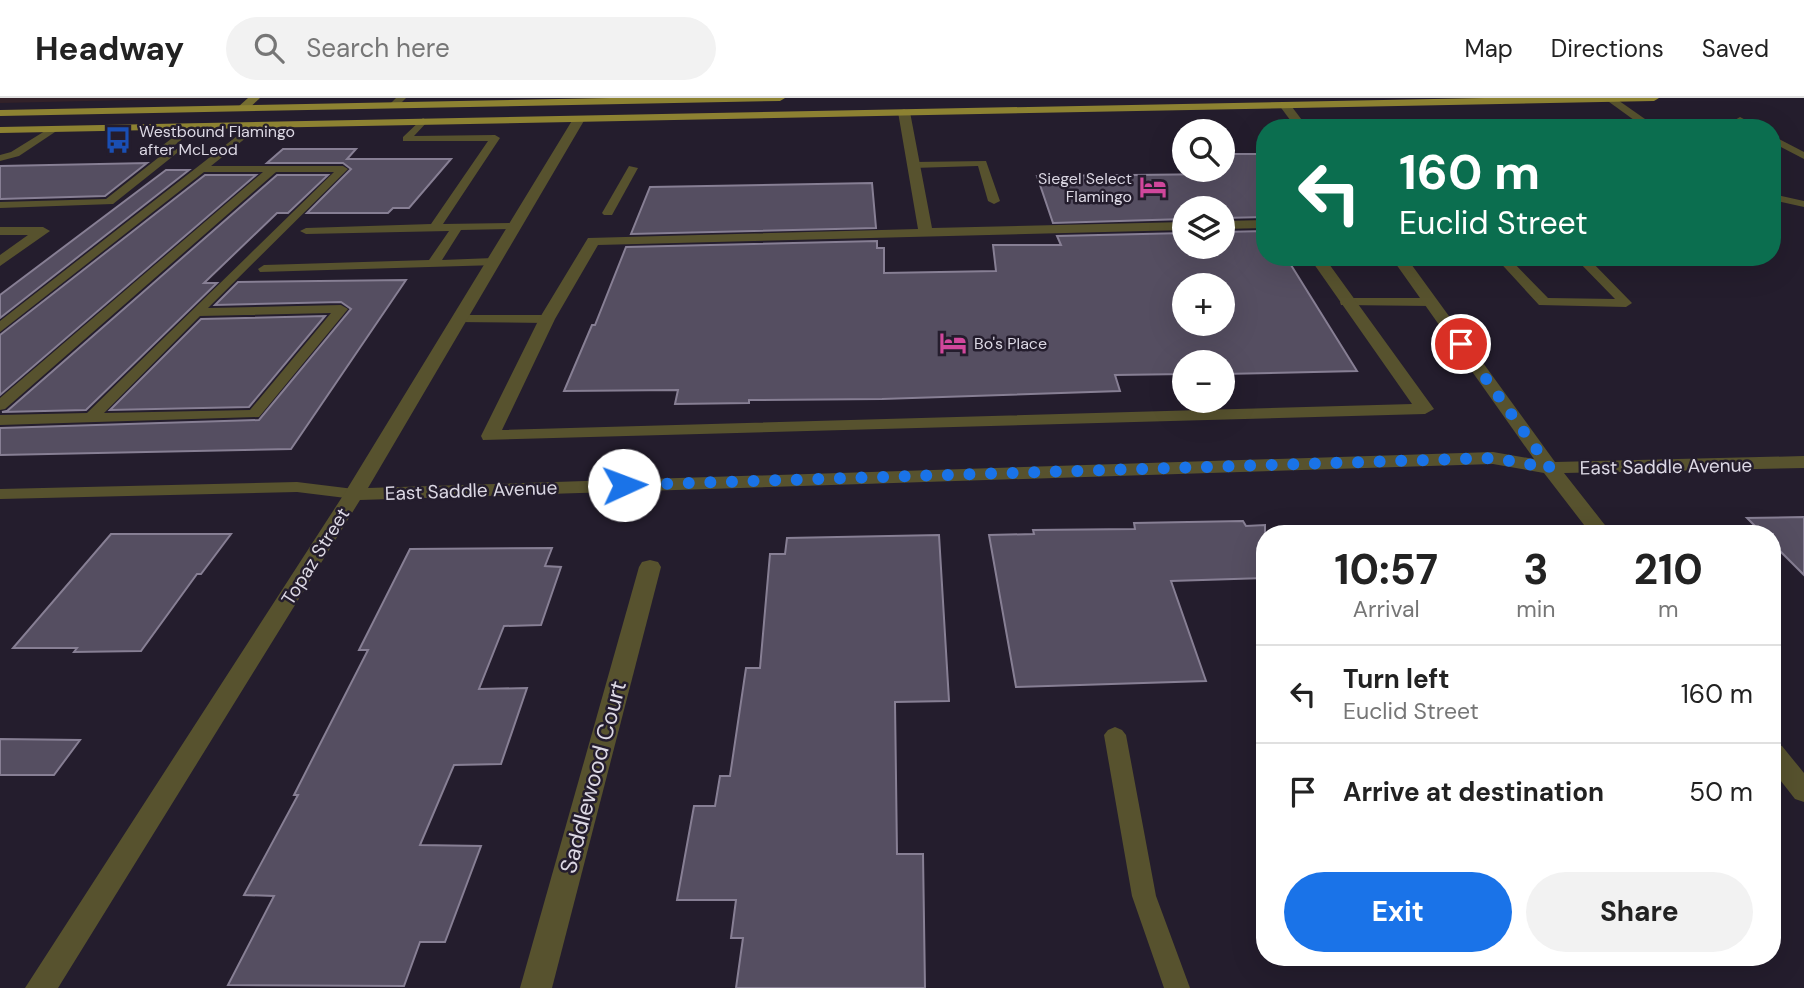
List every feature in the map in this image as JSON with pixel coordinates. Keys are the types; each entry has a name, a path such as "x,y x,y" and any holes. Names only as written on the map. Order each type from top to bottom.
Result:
{"main road":[{"path":"0,128 423,121 636,99 780,98"},
{"path":"1078,108 1111,100 1179,98"},
{"path":"1285,105 1303,98"},
{"path":"0,113 479,101 586,106 904,112 1654,98"},
{"path":"258,124 265,119 284,116 439,110 479,101"},
{"path":"0,128 29,122 187,117 242,109"}],"street":[{"path":"242,109 255,98"},
{"path":"1285,105 1295,119"},
{"name":"Topaz Street","path":"41,988 354,494 586,106"},
{"path":"904,112 926,232"},
{"path":"1235,225 1256,224"},
{"path":"1172,226 593,241 547,320 490,436 1424,409 1321,266"},
{"path":"0,231 43,230 0,262"},
{"path":"1405,266 1594,525"},
{"name":"East Saddle Avenue","path":"354,494 1493,458 1550,468 1804,462"},
{"name":"Saddlewood Court","path":"536,988 650,567"},
{"path":"1781,763 1804,793"}],"lane":[{"path":"1610,99 1639,119"},
{"path":"423,121 406,139 495,138 435,227"},
{"path":"0,328 258,124"},
{"path":"0,205 108,202 173,151 160,151 194,126"},
{"path":"0,158 15,154 56,128"},
{"path":"420,150 429,139"},
{"path":"1781,143 1804,156"},
{"path":"913,164 982,163 994,201"},
{"path":"91,418 343,169 202,169"},
{"path":"0,406 273,169"},
{"path":"608,213 633,169"},
{"path":"1781,199 1804,204"},
{"path":"306,231 515,226"},
{"path":"433,264 457,227"},
{"path":"264,269 494,262"},
{"path":"1510,266 1544,303 1626,303 1589,266"},
{"path":"1346,302 1431,302"},
{"path":"0,420 254,414 341,309 196,312"},
{"path":"459,319 547,320"},
{"path":"0,494 297,487 354,494"},
{"path":"1115,735 1144,896 1177,988"}],"shaded area":[{"path":"0,98 221,98 0,103"}],"building":[{"path":"283,149 356,149 347,159 451,159 409,208 393,208 388,213 307,213 351,169 343,163 267,163"},
{"name":"Siegel Select Flamingo","path":"1235,154 1256,154 1256,217 1235,218 1235,196 1172,196 1172,219 1053,223 1037,176 1172,175 1172,182 1235,182"},
{"path":"147,163 105,196 0,199 0,166"},
{"path":"166,170 189,170 0,318 0,295"},
{"path":"205,175 256,175 0,395 0,335"},
{"path":"277,175 328,175 288,213 277,213 204,283 217,283 86,410 2,412 7,411"},
{"path":"872,183 876,228 631,234 650,187"},
{"path":"1256,231 1256,266 1292,266 1357,371 1235,374 1235,350 1172,350 1172,374 1115,375 1120,391 675,404 678,390 564,391 592,325 595,325 626,247 877,241 877,248 884,248 884,273 996,271 993,245 1061,245 1057,236 1172,233 1172,259 1235,259 1235,232"},
{"path":"406,280 291,449 0,455 0,428 259,420 351,309 341,302 215,305 238,282"},
{"path":"325,316 249,407 110,410 201,319"},
{"path":"1804,517 1804,575 1781,552 1781,525 1754,525 1747,518"},
{"path":"1243,521 1246,526 1256,525 1256,578 1171,581 1206,681 1016,687 989,535 1034,534 1033,530 1135,529 1134,523"},
{"path":"111,534 231,534 201,574 197,574 141,651 74,652 77,648 13,648"},
{"path":"939,535 949,701 895,702 897,854 923,854 925,988 736,988 743,938 731,938 736,900 677,900 694,806 715,806 720,776 730,776 746,668 760,668 770,554 785,554 787,538"},
{"path":"552,548 545,566 561,567 541,625 504,626 479,689 527,688 501,764 454,765 420,845 481,846 445,942 420,942 404,986 228,985 274,896 244,895 298,795 294,795 368,650 359,650 410,549"},
{"path":"0,739 80,740 54,775 0,775"}],"place":[{"name":"Westbound Flamingo after McLeod","path":"118,140"},
{"name":"Siegel Select Flamingo","path":"1153,187"},
{"name":"Bo's Place","path":"953,343"}],"route":[{"path":"624,485 1493,458 1550,468 1461,344"}]}
